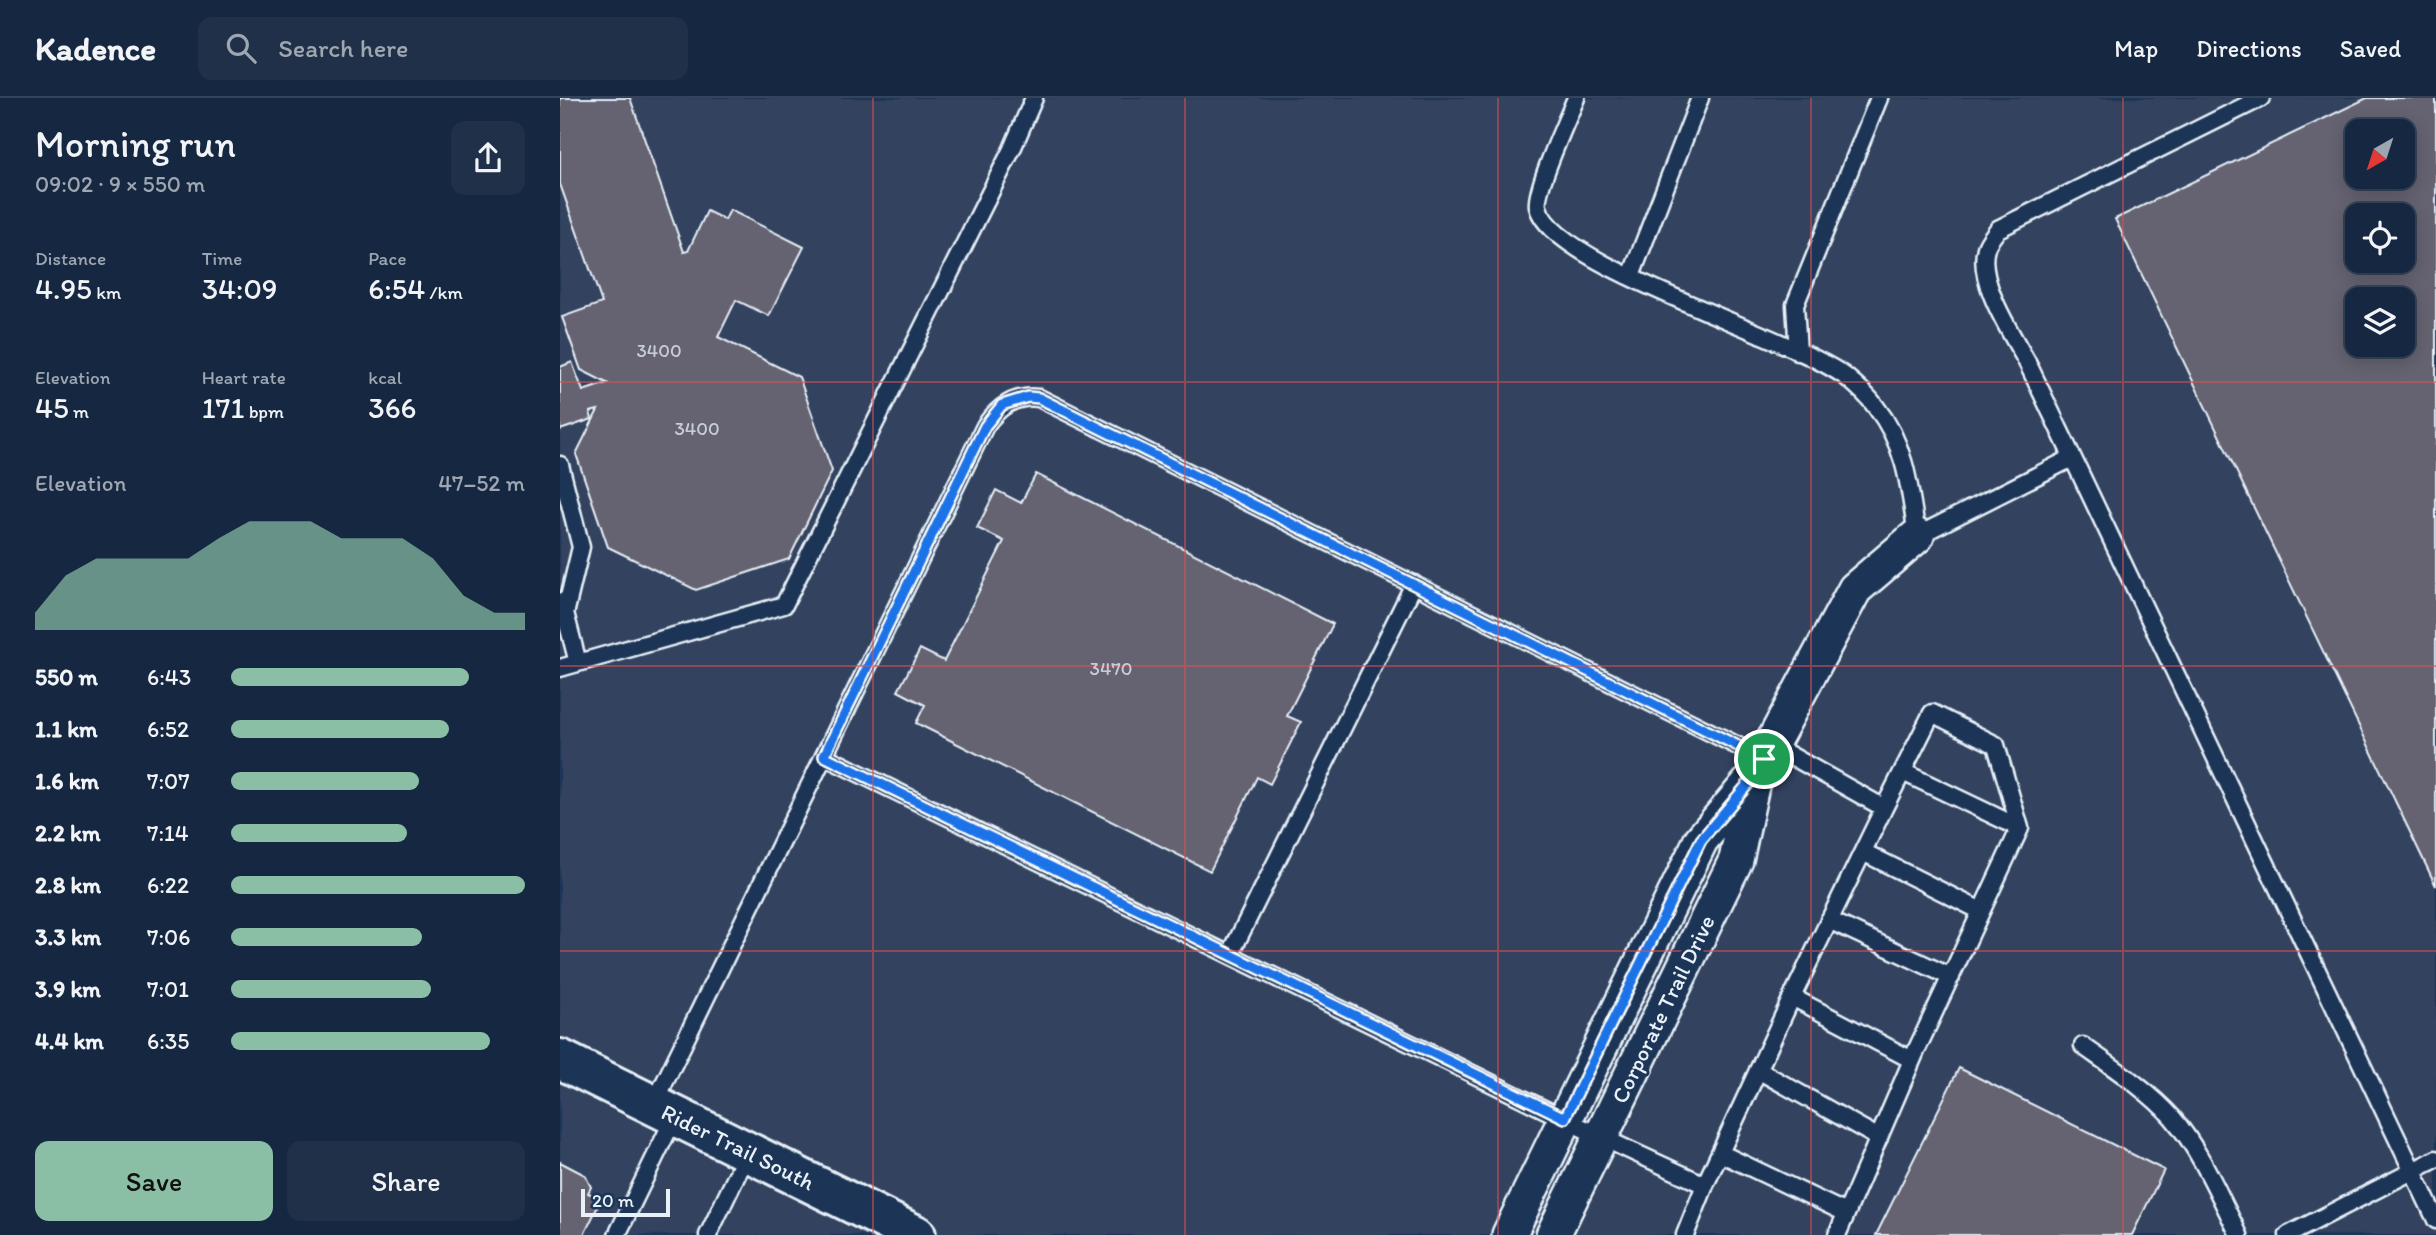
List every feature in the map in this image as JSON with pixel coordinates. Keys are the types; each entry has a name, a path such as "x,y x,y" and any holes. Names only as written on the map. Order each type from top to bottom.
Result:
{"street":[{"name":"Corporate Trail Drive","path":"1508,1235 1701,840 1763,760 1855,589 1917,536"},
{"name":"Corporate Trail Drive","path":"1553,1235 1736,860 1763,760"},
{"name":"Rider Trail South","path":"560,1059 916,1235"}],"lane":[{"path":"560,668 784,605 1012,149 1034,98"},
{"path":"1576,98 1543,180 1537,205 1543,221 1565,241 1600,262 1845,376 1875,406 1897,440 1908,473 1917,536 2072,458"},
{"path":"1631,276 1700,98"},
{"path":"1798,352 1795,305 1879,98"},
{"path":"2261,98 1998,229 1986,245 1983,267 1987,283 2436,1220"},
{"path":"617,1235 664,1111 824,756 985,426 1002,405 1016,399 1039,398 1763,760 1884,808"},
{"path":"560,465 581,547 563,603 578,663"},
{"path":"1230,955 1414,584"},
{"path":"1687,1234 1720,1153 1792,997 1932,713 1996,745 2020,828 1912,1060 1837,1235"},
{"path":"824,756 1601,1137 1706,1185"},
{"path":"1903,772 2020,828"},
{"path":"1863,852 1981,911"},
{"path":"1829,920 1951,977"},
{"path":"1792,997 1912,1060"},
{"path":"2082,1046 2122,1074 2171,1116 2199,1154 2239,1235"},
{"path":"1758,1070 1879,1138"},
{"path":"708,1235 748,1152"},
{"path":"1720,1153 1846,1213"},
{"path":"2288,1235 2436,1159"}],"shaded area":[{"path":"560,98 2436,98 2436,1235 560,1235"}],"building":[{"path":"560,98 630,98 684,252 688,251 707,211 725,220 730,210 804,247 769,316 736,300 718,337 799,377 832,471 789,559 696,590 608,547 576,454 598,410 590,412 592,419 560,430 560,367 572,362 583,391 607,383 581,370 562,317 602,303 560,184"},
{"path":"2367,98 2436,98 2436,886 2115,219"},
{"path":"1036,474 1333,624 1287,716 1301,722 1270,784 1257,777 1210,871 916,723 925,705 898,691 920,649 944,661 1004,541 977,528 996,490 1021,503"},
{"path":"1959,1068 2164,1170 2132,1235 1876,1235"},
{"path":"560,1162 585,1175 591,1187 588,1193 595,1196 598,1206 584,1235 560,1235"}],"route":[{"path":"1028,397 1039,398 1764,759 1754,777 1701,840 1565,1118 824,756 985,426 1002,405 1028,397"}]}
